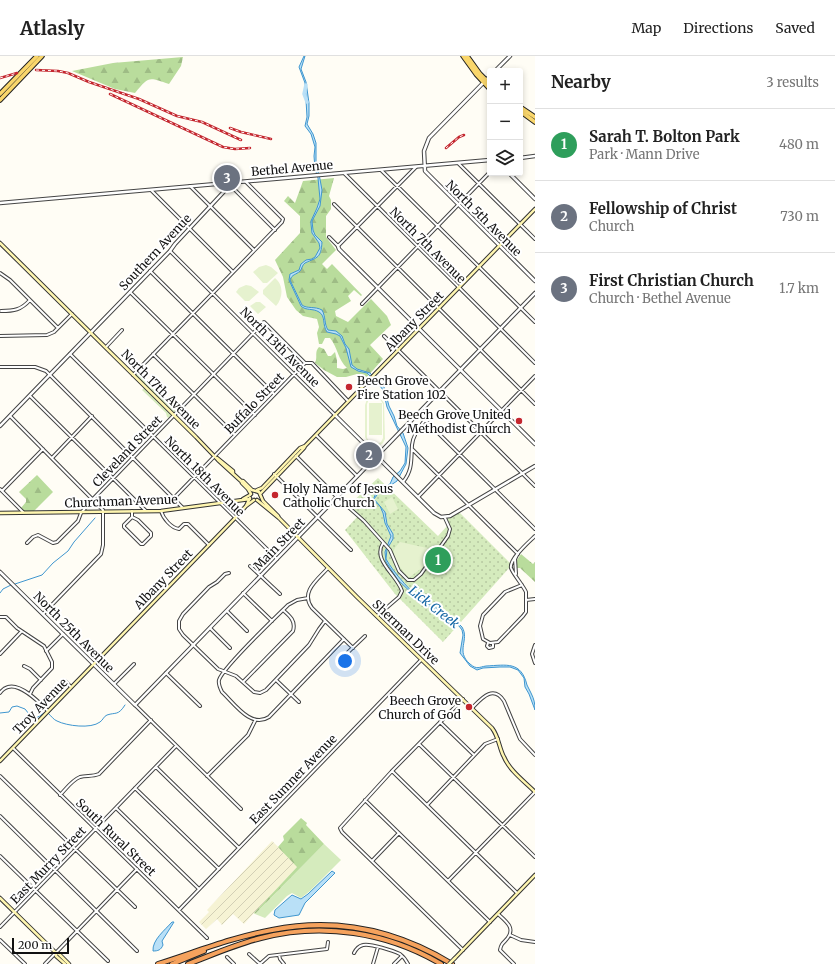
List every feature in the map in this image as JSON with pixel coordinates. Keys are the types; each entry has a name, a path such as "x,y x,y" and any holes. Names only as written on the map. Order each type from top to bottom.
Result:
{"highway":[{"path":"158,964 259,933 288,927 321,925 352,927 400,938 421,947 452,964"},
{"path":"188,964 260,938 283,933 316,930 339,931 366,935 394,942 441,964"},
{"path":"172,964 231,941"},
{"path":"194,964 232,948"}],"main road":[{"path":"1,96 37,56"},
{"path":"1,96 42,56"},
{"path":"462,56 476,74 485,82"},
{"path":"467,56 487,85"},
{"path":"523,109 535,117"},
{"path":"523,113 535,122"},
{"name":"Albany Street","path":"93,664 210,545 252,498 255,491 262,488 316,435 535,209"},
{"name":"North 17th Avenue","path":"1,245 216,457 233,471 233,473 248,489 252,498 279,518"},
{"name":"Albany Street","path":"252,498 260,495 275,475 300,448 305,446"},
{"name":"North 17th Avenue","path":"241,481 260,495 263,502 278,516 297,538"},
{"name":"Churchman Avenue","path":"0,513 161,511 252,498"},
{"path":"242,499 245,506"},
{"name":"Sherman Drive","path":"297,538 493,729 498,739 502,755 508,764 535,792"},
{"name":"Troy Avenue","path":"0,761 93,664"},
{"path":"449,964 535,875"},
{"path":"0,898 56,953 58,953 70,964"},
{"path":"56,953 56,956 65,964"}],"street":[{"path":"498,68 510,56"},
{"path":"425,166 425,149 429,138 487,80"},
{"path":"523,158 534,157"},
{"name":"Bethel Avenue","path":"0,203 190,186 231,184 245,181 487,160"},
{"path":"458,163 535,239"},
{"name":"North 5th Avenue","path":"425,166 426,172 535,281"},
{"path":"338,246 416,167"},
{"path":"381,170 535,322"},
{"name":"North 7th Avenue","path":"344,173 535,363"},
{"path":"362,304 487,175"},
{"path":"512,176 535,199"},
{"path":"133,375 282,222 283,219 245,181"},
{"path":"231,184 274,230"},
{"name":"Southern Avenue","path":"0,426 170,251 189,228 231,184"},
{"path":"190,186 254,250"},
{"path":"151,190 233,272"},
{"path":"334,204 535,404"},
{"path":"330,237 378,288 535,444"},
{"name":"North 13th Avenue","path":"170,251 418,497 437,515 445,518"},
{"path":"150,271 274,394"},
{"path":"0,273 8,278 58,328"},
{"path":"130,292 255,415"},
{"name":"Main Street","path":"135,705 535,293"},
{"path":"1,311 19,310 30,300"},
{"path":"0,336 44,336 51,334 72,314"},
{"name":"Cleveland Street","path":"27,543 33,537 38,535 53,543 57,543 78,521 82,512 93,499 264,322 305,363"},
{"path":"106,347 122,330"},
{"path":"384,336 535,486"},
{"name":"North 18th Avenue","path":"70,354 277,559"},
{"path":"153,354 235,435"},
{"path":"305,363 312,363 348,401"},
{"name":"Buffalo Street","path":"174,498 216,457 235,435 305,363"},
{"path":"0,367 36,367 43,369 184,508"},
{"path":"418,497 535,376"},
{"path":"30,396 146,511"},
{"path":"418,413 535,529"},
{"path":"10,416 102,507 104,512 103,546 101,554 43,614"},
{"path":"52,458 92,416"},
{"path":"402,481 410,470 412,449 416,434 425,420"},
{"path":"316,435 357,476"},
{"path":"24,513 1,490 43,449"},
{"path":"412,449 518,554"},
{"path":"295,455 337,497 360,516 389,549 400,572 410,581 416,579 423,572 448,536 450,529 445,518 535,466"},
{"path":"275,475 351,550"},
{"path":"132,511 132,517 124,525 124,527 141,544 143,544 152,536 151,533 138,520 132,517"},
{"path":"161,511 163,517 174,528 178,529 184,524 188,524 210,545"},
{"path":"522,585 505,592 486,612 481,620 482,636 490,648 493,647 493,644 500,641 524,616 526,609 526,592 522,585 516,575 512,569 511,564 514,557 535,536"},
{"path":"377,616 399,597 402,591 382,560 380,549 383,543"},
{"path":"250,566 280,594"},
{"path":"328,568 311,587 308,592 308,598 311,607 353,648"},
{"name":"North 25th Avenue","path":"0,572 135,705"},
{"path":"229,572 224,574 217,582 208,588 179,619 178,626 180,632 217,668 235,675 254,692 262,692 266,690 276,680 309,646 325,621"},
{"path":"243,593 272,621"},
{"path":"308,598 293,601 272,621 225,672 219,681 221,690 249,718 255,721 262,721 268,718 344,639"},
{"path":"526,600 535,599"},
{"path":"243,682 292,631 294,627 293,621 283,610"},
{"path":"227,611 247,631"},
{"path":"1,617 6,617 43,646 53,666 33,688 30,694"},
{"path":"210,628 230,648"},
{"path":"0,654 22,631"},
{"path":"46,650 63,634"},
{"path":"344,656 365,636"},
{"path":"488,643 493,644"},
{"path":"535,645 532,652 535,663"},
{"name":"East Sumner Avenue","path":"179,910 421,660"},
{"path":"114,684 134,664"},
{"path":"24,666 30,669 41,680"},
{"path":"166,673 200,706"},
{"path":"276,680 299,702"},
{"path":"65,681 71,687"},
{"path":"0,693 6,687 11,686 30,694 48,711"},
{"path":"472,708 487,694 500,696 520,739 535,755"},
{"path":"463,699 392,771 340,828 342,832 463,950"},
{"path":"135,705 241,809"},
{"path":"60,794 75,779 99,774 151,720"},
{"path":"207,776 248,735 255,721"},
{"path":"440,722 474,755"},
{"path":"426,805 486,744 498,739"},
{"path":"419,744 535,857"},
{"name":"East Murry Street","path":"0,927 176,746"},
{"name":"South Rural Street","path":"13,748 207,938"},
{"path":"156,767 238,848"},
{"path":"392,771 517,894"},
{"path":"0,776 134,907"},
{"path":"136,788 219,869"},
{"path":"448,881 535,792"},
{"path":"365,800 490,922"},
{"path":"116,808 198,889"},
{"path":"0,816 137,951"},
{"path":"372,861 399,833"},
{"path":"0,856 108,961"},
{"path":"45,964 137,869"},
{"path":"498,914 509,925 511,930 510,935 500,948 501,951 514,964"},
{"path":"510,935 521,940 535,942"},
{"path":"0,940 25,964"},
{"path":"249,954 260,964 269,956 327,949 328,942"},
{"path":"354,953 359,947 364,945 378,947 402,956 408,964"},
{"path":"373,964 378,947"},
{"path":"279,955 280,960 284,964"},
{"path":"394,964 402,956"},
{"path":"227,957 234,964"}],"shaded area":[{"path":"272,841 298,866 244,924 233,914 222,925 217,919 206,929 199,922 209,912 207,910"}],"green space":[{"path":"183,57 181,66 169,84 153,79 149,80 143,83 135,93 115,89 72,71 113,63"},
{"path":"334,178 329,196 331,200 331,209 326,216 326,237 336,250 322,264 327,269 332,264 362,295 361,296 354,290 348,296 351,301 335,311 336,316 348,322 371,299 387,316 391,325 370,345 383,359 366,378 357,374 346,377 337,377 315,363 319,347 324,349 328,356 331,356 335,352 337,368 347,368 330,338 325,338 322,344 319,344 317,333 319,327 317,319 303,316 296,310 287,297 283,277 275,260 300,233 300,216 284,201 288,196 295,203 303,181"},
{"path":"266,265 278,273 267,283 263,283 253,272 259,267"},
{"path":"275,278 280,284 282,292 276,306 263,294 263,290"},
{"path":"246,285 251,286 259,292 249,301 245,301 236,292 239,288"},
{"path":"256,302 260,302 266,307 258,314 250,306"},
{"path":"138,371 143,380 176,411 173,412 135,375"},
{"path":"144,388 171,415 169,418 167,417 166,413 142,390"},
{"path":"372,396 379,396 384,403 385,439 379,446 372,446 365,437 365,405 367,399","holes":["369,399 380,399 383,404 383,438 381,442 376,445 370,443 367,438 367,404"]},
{"path":"369,403 382,403 382,435 369,435"},
{"path":"37,475 53,492 34,511 25,512 21,508 26,502 26,499 19,492"},
{"path":"378,478 438,536 448,525 445,518 458,511 510,563 510,567 443,642 395,594 345,530 359,515 348,506"},
{"path":"392,497 398,509 390,514 384,502"},
{"path":"400,542 427,548 431,552 423,567 410,577 408,577 396,561 394,550"},
{"path":"521,554 533,564 535,562 535,582 520,568 516,568 517,560"},
{"path":"301,818 324,844 255,914 254,913 297,867 278,847 284,840 283,836"},
{"path":"324,844 341,860 301,898 292,893 265,918 255,914"}],"water":[{"name":"Lick Creek","path":"304,56 301,69 306,82 309,103 309,116 307,124 316,143 316,167 322,190 320,206 312,221 315,235 322,242 320,254 316,258 305,263 300,271 290,280 302,305 322,310 328,330 336,331 342,336 349,349 352,365 357,369 370,373 384,387 389,406 397,426 403,433 408,448 406,464 397,481 380,491 374,499 380,506 373,500 376,493 390,484 393,477 400,471 405,463 406,447 387,407 383,390 367,373 358,371 351,367 346,348 340,336 327,332 323,318 319,312 301,306 289,280 290,274 299,270 301,264 306,260 315,257 320,248 319,243 312,233 311,224 311,221 320,199 318,178 315,169 315,147 311,134 305,126 307,117 305,83 299,67"},
{"path":"380,506 385,512 387,524 393,534 393,539 387,549 386,559 394,570 410,590 462,627 465,636 463,650 464,655 470,664 478,668 507,665 517,668 524,677 533,697 535,710 525,687 524,678 518,670 510,667 500,667 483,668 477,670 470,666 460,653 463,635 459,626 446,616 418,599 398,580 386,562 385,552 391,536"},
{"path":"332,871 335,873 305,903 299,915 279,918 274,915 275,910 292,895 301,899"},
{"path":"172,922 174,922 162,941 162,947 159,950 153,951 153,947 157,939"}],"waterway":[{"name":"Lick Creek","path":"306,85 304,94 307,102"},
{"path":"15,584 42,575 53,563 68,551 95,518"},
{"path":"0,593 3,589 11,585"},
{"path":"48,713 55,720 61,723 91,726 100,722 105,716 119,712 125,705"},
{"path":"0,713 9,712 12,707 17,706 25,709 33,719 44,713"}],"railway":[{"path":"36,70 68,73 89,82 139,99 177,116 202,122 241,140"},
{"path":"0,78 17,73"},
{"path":"110,94 223,147 235,149 250,148"},
{"path":"230,128 271,139"},
{"path":"446,148 459,137 464,135"}],"place":[{"name":"First Christian Church","path":"227,178"},
{"name":"Beech Grove Fire Station 102","path":"349,387"},
{"name":"Beech Grove United Methodist Church","path":"519,421"},
{"name":"Fellowship of Christ","path":"369,455"},
{"name":"Holy Name of Jesus Catholic Church","path":"275,495"},
{"name":"Sarah T. Bolton Park","path":"438,560"},
{"name":"Beech Grove Church of God","path":"469,707"}]}
